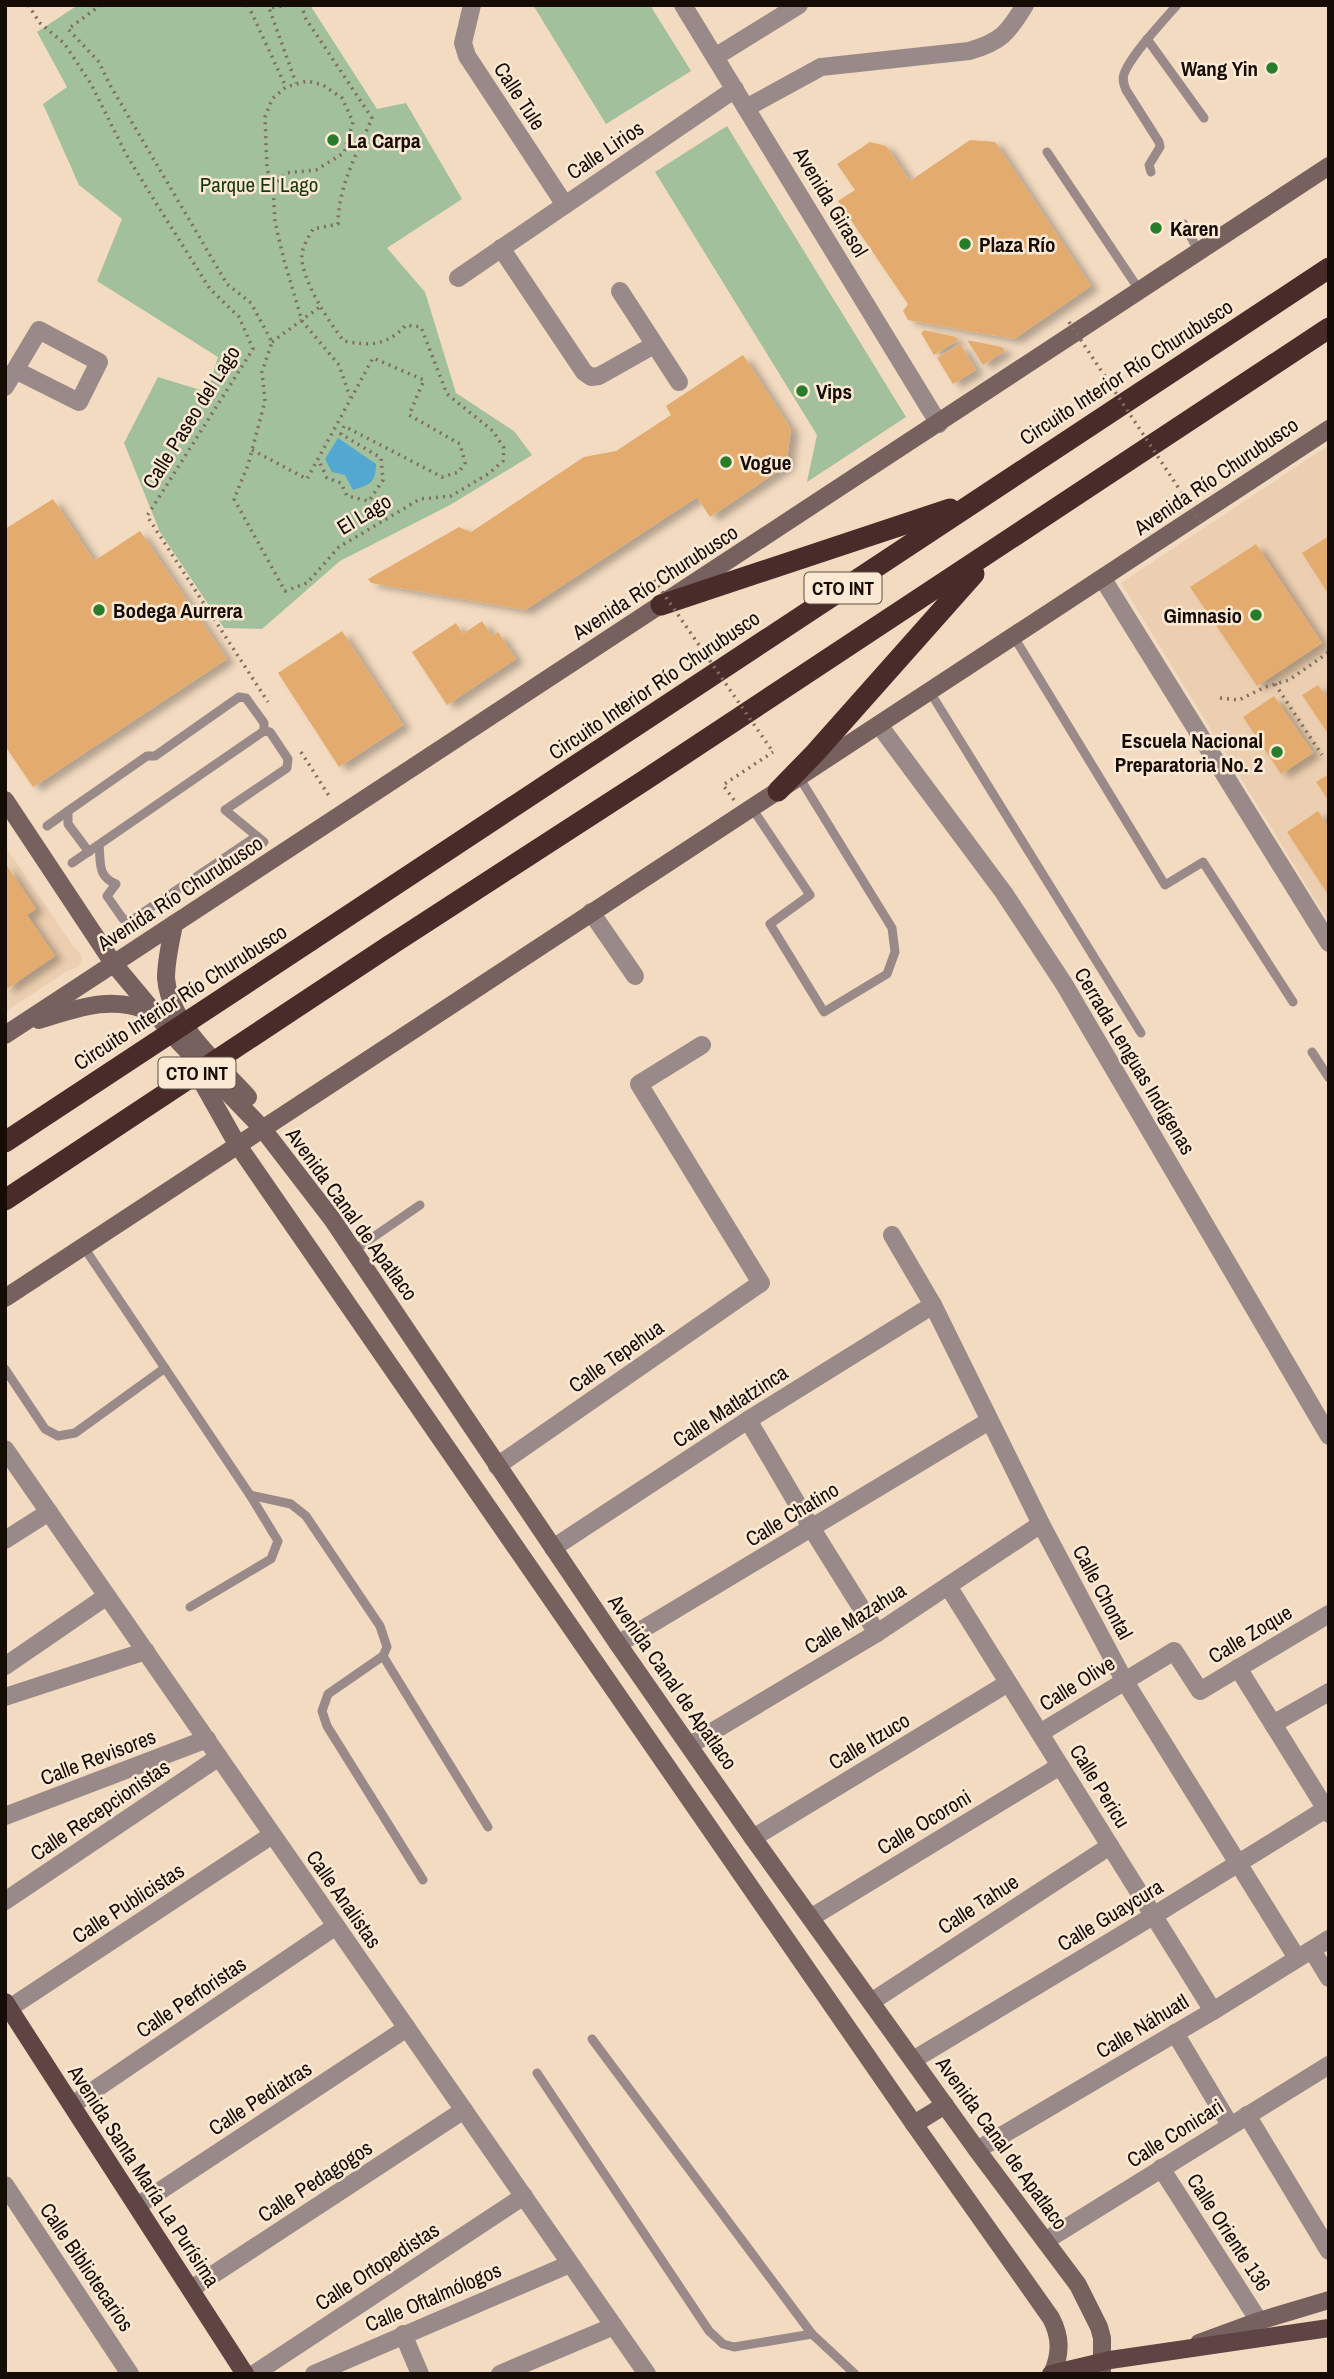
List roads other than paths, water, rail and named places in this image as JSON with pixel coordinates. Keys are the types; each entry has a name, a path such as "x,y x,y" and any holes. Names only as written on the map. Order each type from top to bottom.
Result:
{"highway":[{"name":"Circuito Interior Río Churubusco","path":"5,1142 1329,268"},
{"name":"CTO INT","path":"5,1200 1329,328"},
{"path":"661,605 976,500"},
{"path":"778,791 957,591 1007,541"}],"main road":[{"name":"Avenida Santa María La Purísima","path":"7,2007 245,2374"},
{"path":"1052,2374 1102,2368 1177,2351 1329,2328"}],"street":[{"name":"Calle Tule","path":"472,5 463,43 467,56 565,205"},
{"name":"Avenida Girasol","path":"683,5 939,424"},
{"path":"715,57 799,5"},
{"path":"746,108 821,66 969,51 989,45 1008,32 1025,5"},
{"name":"Calle Lirios","path":"458,278 735,89"},
{"name":"Avenida Río Churubusco","path":"12,1031 1329,166"},
{"path":"501,248 584,372 591,377 600,376 654,345"},
{"path":"620,291 678,382"},
{"path":"5,387 15,370 39,330 99,362 79,402 15,370"},
{"name":"Avenida Río Churubusco","path":"5,1298 1329,429"},
{"path":"1103,579 1329,943"},
{"name":"Cerrada Lenguas Indígenas","path":"878,725 1004,893 1064,984 1329,1436"},
{"name":"Avenida Canal de Apatlaco","path":"5,800 113,964 179,1041 266,1125 753,1838 977,2150 1078,2285 1094,2314 1102,2338 1102,2368"},
{"path":"591,912 635,976"},
{"path":"174,924 166,976 169,998 175,1013 266,1125"},
{"path":"12,1031 103,1003 130,1004 156,1014"},
{"name":"Avenida Canal de Apatlaco","path":"179,1041 237,1144 1051,2318 1059,2344 1059,2354 1052,2374"},
{"name":"Calle Tepehua","path":"497,1466 761,1283 639,1084 702,1045"},
{"name":"Calle Chontal","path":"892,1235 933,1305 1041,1524 1124,1680 1237,1863 1304,1954 1329,1978"},
{"name":"Calle Matlatzinca","path":"553,1548 748,1420 933,1305"},
{"path":"748,1420 877,1633"},
{"name":"Calle Chatino","path":"618,1644 989,1421"},
{"name":"Calle Analistas","path":"5,1449 647,2374"},
{"path":"5,1540 49,1512"},
{"name":"Calle Mazahua","path":"690,1745 877,1633 1041,1524"},
{"name":"Calle Pericu","path":"948,1586 1213,2011"},
{"path":"5,1666 107,1596"},
{"name":"Calle Zoque","path":"1174,1651 1200,1691 1329,1614"},
{"path":"5,1697 146,1651"},
{"name":"Calle Olive","path":"1040,1733 1174,1651"},
{"path":"1238,1668 1328,1810"},
{"name":"Calle Itzuco","path":"753,1838 1008,1683"},
{"path":"1273,1724 1329,1692"},
{"name":"Calle Revisores","path":"5,1816 207,1739"},
{"name":"Calle Recepcionistas","path":"5,1901 219,1757"},
{"name":"Calle Ocoroni","path":"812,1917 1060,1766"},
{"name":"Calle Guaycura","path":"913,2060 1328,1810"},
{"name":"Calle Publicistas","path":"7,2007 272,1835"},
{"name":"Calle Tahue","path":"871,2001 1110,1846"},
{"name":"Calle Perforistas","path":"72,2105 336,1926"},
{"name":"Calle Náhuatl","path":"977,2150 1213,2011 1329,1939"},
{"name":"Calle Pediatras","path":"137,2206 407,2028"},
{"path":"1175,2033 1230,2125"},
{"name":"Calle Conicari","path":"1045,2241 1329,2065"},
{"path":"914,2124 945,2105"},
{"name":"Calle Pedagogos","path":"191,2290 464,2110"},
{"path":"1247,2115 1329,2252"},
{"name":"Calle Oriente 136","path":"1161,2168 1259,2321"},
{"name":"Calle Bibliotecarios","path":"5,2185 130,2374"},
{"name":"Calle Ortopedistas","path":"254,2374 524,2196"},
{"name":"Calle Oftalmólogos","path":"314,2374 570,2264"},
{"path":"1177,2351 1259,2321 1329,2300"},
{"path":"500,2374 614,2326"},
{"path":"403,2334 420,2374"}],"lane":[{"path":"1151,172 1149,165 1160,147 1159,142 1123,84 1124,74 1147,39 1177,5"},
{"path":"1147,39 1204,118"},
{"path":"1048,152 1140,291"},
{"path":"1184,224 1199,252"},
{"path":"1014,637 1166,885 1203,862 1293,1002"},
{"path":"930,692 1142,1033"},
{"path":"47,826 147,756 155,756 239,697 246,698 264,723 264,731"},
{"path":"72,863 264,731 271,732 288,759 287,768 225,810 260,839 132,920 123,919 107,896 116,884 106,880 102,874 99,845"},
{"path":"747,811 810,895 770,924 824,1012 887,974 895,952 892,928 799,777"},
{"path":"68,811 68,824 89,852"},
{"path":"1312,1052 1329,1078"},
{"path":"353,1251 421,1205"},
{"path":"83,1246 278,1541 271,1559 190,1607"},
{"path":"5,1369 45,1429 58,1436 75,1433 165,1368"},
{"path":"250,1495 292,1504 306,1516 380,1626 387,1647 383,1656 328,1694 322,1711 327,1726 423,1880"},
{"path":"383,1656 488,1827"},
{"path":"592,2039 812,2334 855,2374"},
{"path":"537,2073 709,2331 723,2344 734,2347 812,2334"}],"water":[{"path":"338,438 376,464 375,475 368,484 353,490 345,475 332,472 325,459"}],"place":[{"name":"Wang Yin","path":"1272,68"},
{"name":"La Carpa","path":"333,140"},
{"name":"Karen","path":"1156,228"},
{"name":"Plaza Río","path":"965,244"},
{"name":"Vips","path":"802,391"},
{"name":"Vogue","path":"726,462"},
{"name":"Bodega Aurrera","path":"99,610"},
{"name":"Gimnasio","path":"1256,615"},
{"name":"Escuela Nacional Preparatoria No. 2","path":"1277,752"}],"park label":[{"name":"Parque El Lago","path":"259,184"}]}
